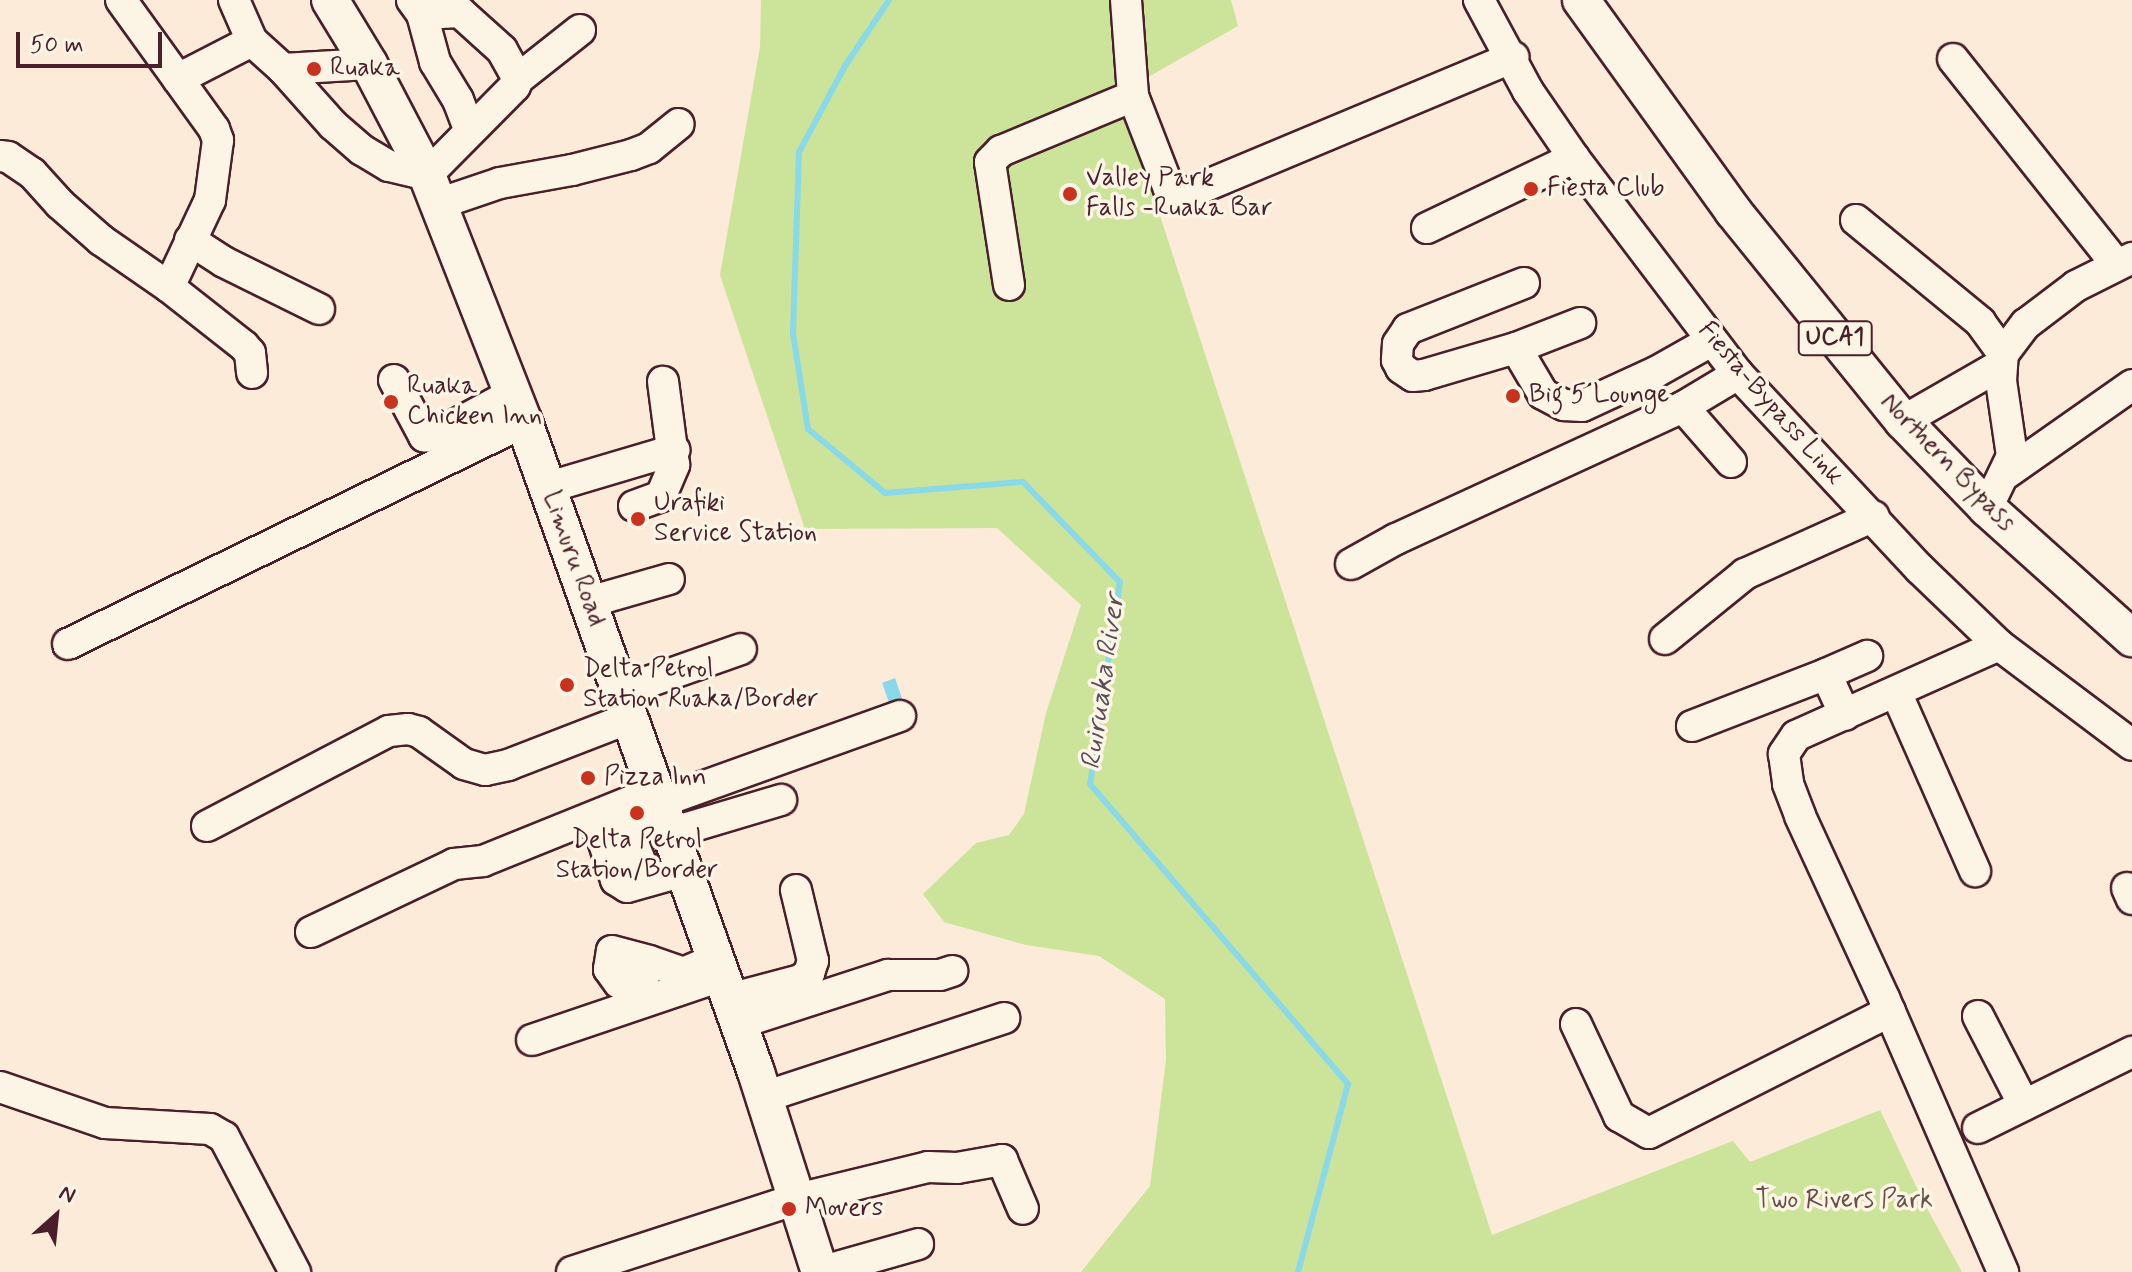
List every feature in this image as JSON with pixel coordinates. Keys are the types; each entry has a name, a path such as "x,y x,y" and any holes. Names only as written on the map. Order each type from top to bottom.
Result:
{"main road":[{"name":"Limuru Road","path":"330,0 369,64 432,190 518,408 627,704 764,1097 820,1272"},
{"name":"Northern Bypass","path":"1581,0 1733,211 1903,421 1987,508 2132,638"}],"street":[{"path":"121,0 218,140 210,200 169,287"},
{"path":"234,0 252,41 283,69 333,125 362,150 432,190 500,183 601,164 649,148 679,124"},
{"path":"1126,0 1133,96 1169,189 1186,194 1513,57"},
{"name":"Fiesta-Bypass Link","path":"1479,0 1513,57 1528,91 1574,158 1738,374 1848,494 1874,516 1920,569 1999,645 2132,745"},
{"path":"470,131 458,100 435,62 417,7 464,6 502,50 518,79"},
{"path":"432,190 470,131 515,86 518,79 580,30"},
{"path":"178,79 252,41"},
{"path":"1903,421 2003,359 2026,324 2076,286 2124,261 1953,59"},
{"path":"283,69 369,64"},
{"path":"1009,285 990,162 1001,151 1133,96"},
{"path":"0,156 8,157 32,173 60,204 101,240 169,287 244,346 250,353 252,373"},
{"path":"1427,228 1574,158"},
{"path":"1856,220 1980,322 2003,359 2012,445 2007,473 1987,508"},
{"path":"190,240 224,262 319,309"},
{"path":"1524,283 1408,329 1398,344 1397,360 1406,373 1424,375 1516,348 1580,323"},
{"path":"1516,348 1543,394 1564,405 1582,406 1656,372 1711,341"},
{"path":"1351,564 1396,539 1683,407 1738,374"},
{"path":"394,380 424,436 440,435 518,408"},
{"path":"634,506 654,500 666,489 674,465 663,382"},
{"path":"2007,473 2132,385"},
{"path":"1683,407 1731,462"},
{"path":"68,644 518,408"},
{"path":"546,488 674,450"},
{"path":"1665,639 1745,574 1874,516"},
{"path":"589,602 669,579"},
{"path":"1999,645 1796,736 1786,747 1784,762 1800,816 1890,1011 2003,1272"},
{"path":"207,826 389,731 419,732 464,764 485,770 508,765 741,649"},
{"path":"1692,726 1867,656"},
{"path":"1826,674 1845,715"},
{"path":"1896,692 1975,871"},
{"path":"684,871 648,881 625,823 900,716"},
{"path":"311,932 454,864 483,861 662,809 781,800"},
{"path":"532,1040 725,989 801,980 809,973 813,961 796,890"},
{"path":"651,962 725,989 888,975 940,975 952,971"},
{"path":"1576,1024 1619,1116 1649,1133 1890,1011"},
{"path":"1978,1016 2024,1105"},
{"path":"764,1097 1004,1018"},
{"path":"1978,1128 2132,1052"},
{"path":"0,1087 105,1123 210,1129 224,1137 295,1272"},
{"path":"572,1272 797,1199 928,1167 957,1168 1002,1160 1023,1209"},
{"path":"820,1272 918,1244"}],"green space":[{"name":"Two Rivers Park","path":"761,0 1231,0 1238,26 1120,93 1492,1235 1733,1141 1750,1162 1880,1110 1924,1203 1962,1272 1081,1272 1150,1186 1166,1060 1165,999 1099,956 1026,945 944,922 923,894 976,843 1009,835 1024,814 1046,713 1081,605 997,528 805,529 720,275 760,47"}],"water":[{"path":"895,678 904,704 891,708 882,683"}],"waterway":[{"name":"Ruiruaka River","path":"889,0 845,66 799,152 793,334 808,429 885,493 1023,482 1120,582 1090,784 1348,1084 1298,1272"}],"place":[{"name":"Ruaka","path":"314,69"},
{"name":"Fiesta Club","path":"1531,189"},
{"name":"Valley Park Falls -Ruaka Bar","path":"1070,194"},
{"name":"Big 5 Lounge","path":"1513,396"},
{"name":"Ruaka Chicken Inn","path":"391,402"},
{"name":"Urafiki Service Station","path":"638,519"},
{"name":"Delta Petrol Station Ruaka/Border","path":"567,685"},
{"name":"Pizza Inn","path":"588,778"},
{"name":"Delta Petrol Station/Border","path":"637,813"},
{"name":"Movers","path":"789,1209"}]}
